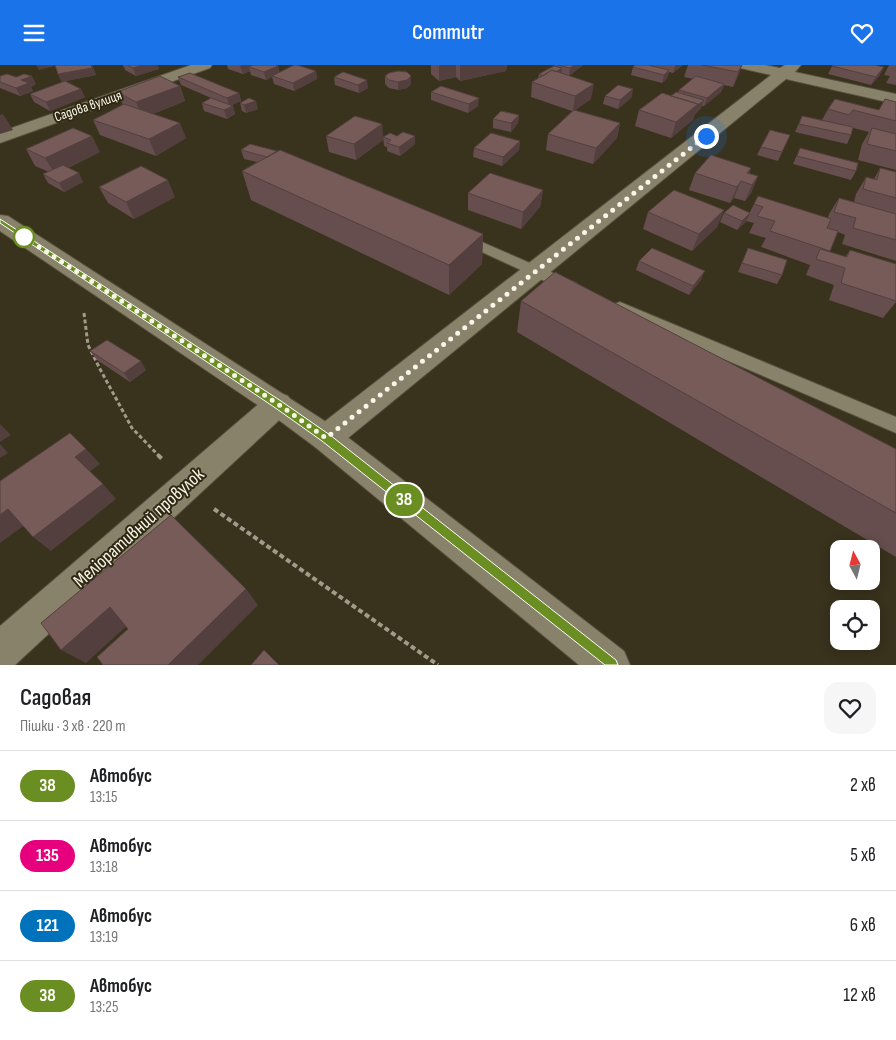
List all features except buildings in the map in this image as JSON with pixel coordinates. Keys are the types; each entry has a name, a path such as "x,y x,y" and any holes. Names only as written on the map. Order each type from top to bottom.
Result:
{"street":[{"name":"Садова вулиця","path":"0,137 205,65"},
{"path":"745,65 789,69 896,99"},
{"path":"326,438 789,69"},
{"path":"0,221 278,404 326,438 610,665"},
{"name":"Меліоративний провулок","path":"0,652 278,404"}],"lane":[{"path":"445,229 590,295"},
{"path":"608,303 896,425"}],"bus line":[{"name":"38","path":"0,221 278,404 326,438 610,665"}],"route":[{"path":"24,237 278,404 326,438 706,136"}]}
